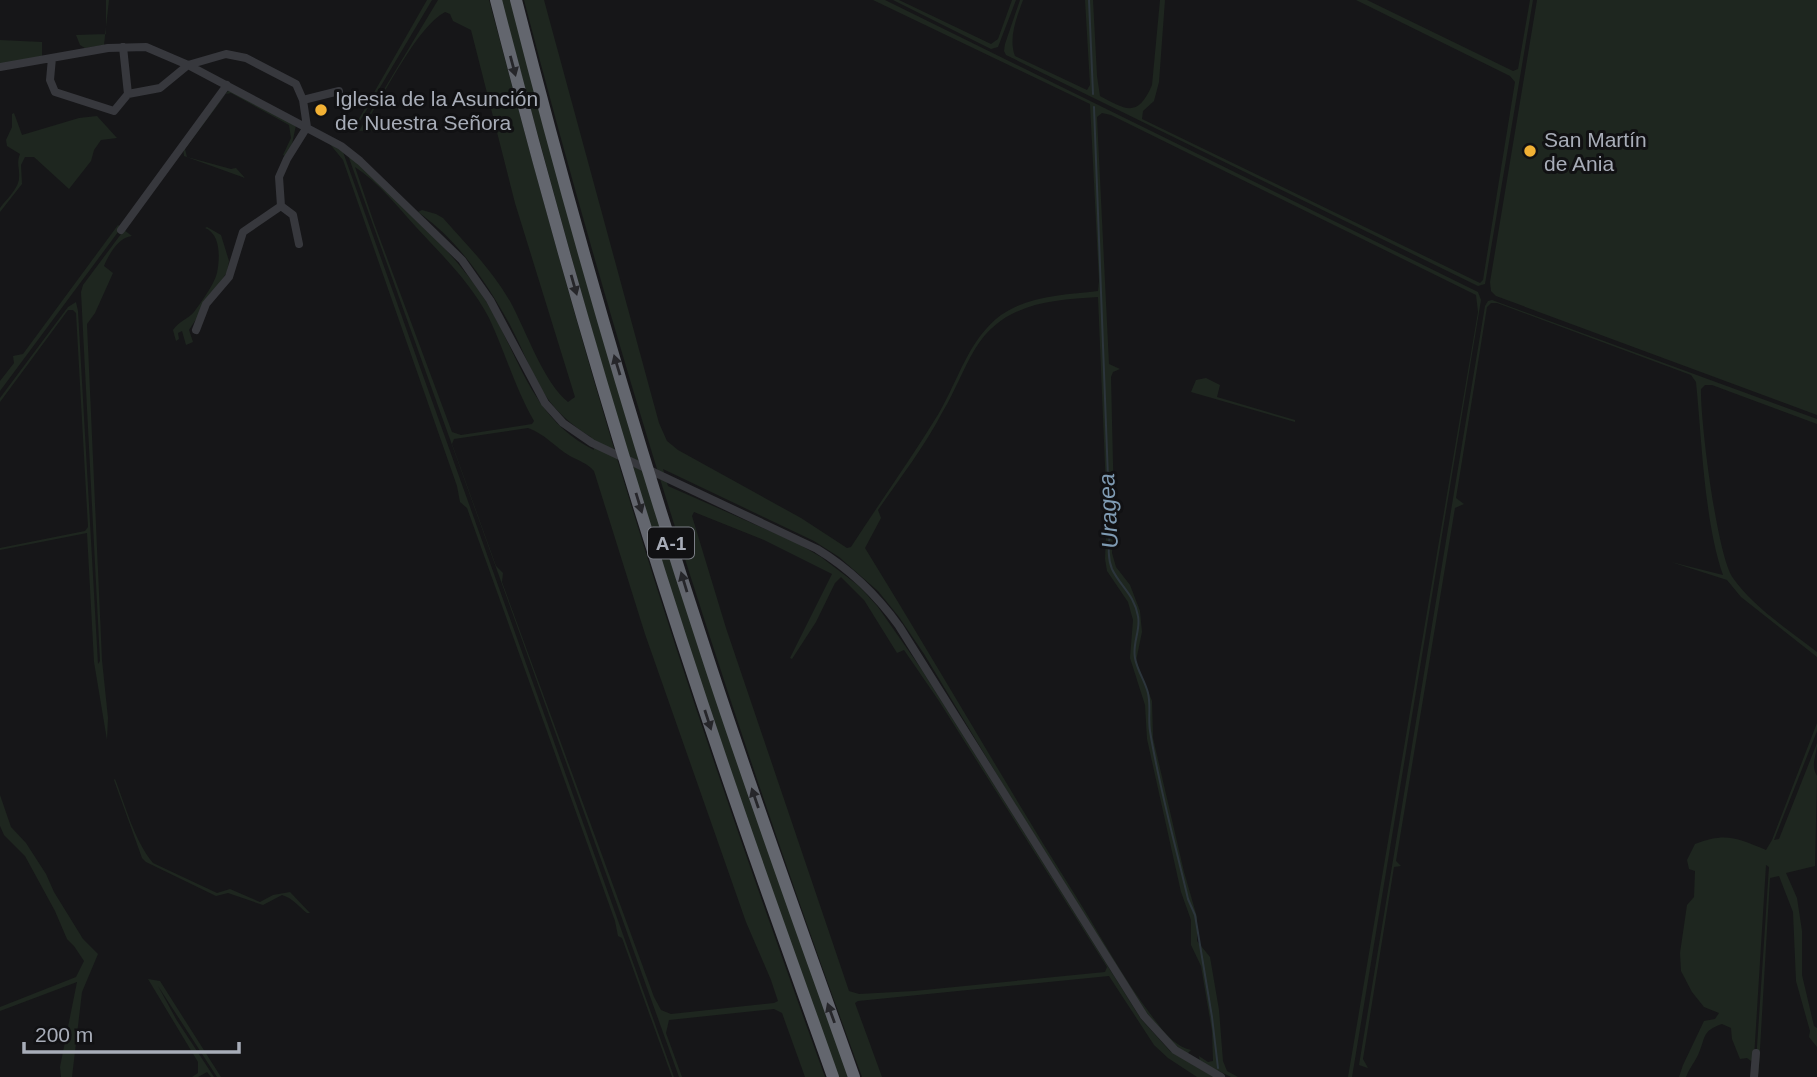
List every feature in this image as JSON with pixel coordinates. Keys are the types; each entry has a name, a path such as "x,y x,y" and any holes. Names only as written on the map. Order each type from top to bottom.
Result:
{"highway":[{"name":"A-1","path":"496,0 580,307 639,505 730,788 833,1077"},
{"name":"A-1","path":"516,0 603,315 694,616 777,862 854,1077"}],"street":[{"path":"123,47 128,94"},
{"path":"0,67 123,47 146,47 188,65 307,127 341,146 360,161 462,260 490,299 545,403 563,423 592,443 817,549 844,566 876,597 899,626 1144,1016 1175,1050 1221,1077"},
{"path":"52,58 50,80 55,92 114,111 128,94 160,88 188,65 226,54 246,58 296,84 303,100 307,127 279,177 281,206 293,215 299,244"},
{"path":"121,230 227,85"},
{"path":"303,100 339,91"},
{"path":"196,330 206,304 229,277 243,232 281,206"},
{"path":"1754,1077 1756,1053"}],"shaded area":[{"path":"106,0 109,0 106,27"},
{"path":"427,0 432,0 357,126 356,124"},
{"path":"438,0 489,0 579,328 637,524 728,802 825,1077 805,1077 782,1013 774,1009 669,1020 666,1033 682,1077 679,1077 349,158 353,158 400,203 461,268 490,307 537,398 552,418 594,450 591,437 549,401 510,325 470,263 446,236 418,212 422,210 443,218 479,259 511,303 551,382 568,402 575,397 515,203 471,30 453,21 450,14 445,12 435,19 393,76 369,118 369,121 402,119 418,124 420,128 359,131","holes":["355,167 387,195 474,293 495,331 534,421 532,424 461,435 452,432","528,428 594,471 645,634 746,922 771,980 778,1001 774,1003 671,1014 661,1010 654,997 502,582 503,573 496,566 452,444 454,439"]},
{"path":"501,0 511,0 559,183 848,1077 838,1077 731,773 670,589 603,369"},
{"path":"524,0 544,0 659,423 667,441 678,450 801,518 847,548 851,547 928,430 972,348 990,325 1001,315 1024,303 1098,291 1099,281 1090,104 873,0 885,0 1478,292 1481,300 1352,1077 1348,1077 1478,312 1476,295 1111,115 1102,113 1097,117 1109,364 1120,369 1113,372 1111,377 1114,507 1112,553 1116,567 1130,585 1140,611 1142,632 1136,661 1152,701 1153,738 1197,917 1197,941 1210,957 1219,1010 1223,1061 1227,1071 1238,1077 1231,1077 1200,1062 1199,1056 1208,1062 1213,1061 1212,1031 1201,966 1191,945 1191,920 1181,892 1147,739 1145,705 1130,658 1133,620 1128,602 1107,571 1098,297 1062,300 1029,307 999,322 986,334 975,349 928,437 878,510 881,518 865,548 1124,975 1165,1032 1177,1043 1191,1050 1187,1054 1171,1042 1146,1012 924,654 878,591 839,557 814,541 663,469 668,486 797,543 821,557 859,586 878,607 922,670 1141,1019 1170,1051 1214,1077 1197,1077 1154,1045 1109,976 858,1001 855,1003 882,1077 862,1077 723,677 638,408 560,137","holes":["694,512 764,540 832,574 790,658 792,659 816,622 835,583 841,577 864,600 897,653 904,650 939,701 1107,967 1105,972 914,991 859,994 849,991 726,628 692,516"]},
{"path":"893,0 899,0 991,44 998,39 1012,0 1016,0 998,47 991,49"},
{"path":"1020,0 1023,0 1012,42 1015,56 1087,90 1090,85 1085,0 1093,0 1100,96 1117,105 1131,108 1142,103 1152,85 1160,0 1165,0 1159,82 1154,101 1143,111 1142,119 1480,283 1483,280 1515,82 1510,76 1356,0 1367,0 1513,71 1518,69 1530,0 1533,0 1485,284 1478,286 1006,55 1005,44"},
{"path":"1537,0 1817,0 1817,415 1496,296 1491,291 1490,282"},
{"path":"105,34 104,45 85,48 80,45 76,35"},
{"path":"0,40 42,42 42,57 0,64"},
{"path":"229,90 296,125 292,144 285,156 283,155 291,138 289,125 231,93 226,94 185,149 187,157 236,168 245,178 184,156 183,148"},
{"path":"14,113 22,135 79,118 97,116 117,138 101,140 91,161 69,189 34,157 25,157 21,165 22,184 0,212 0,208 15,190 19,178 20,154 7,146 6,140"},
{"path":"329,143 343,152 674,1077 622,938 618,936 615,921 467,508 460,502 457,486 343,160"},
{"path":"118,225 121,228 0,391 0,381 14,363 13,356 23,354"},
{"path":"205,228 221,235 229,261 227,272 189,330 193,342 186,345 182,331 178,333 179,339 176,341 173,330 194,312 217,273 217,241"},
{"path":"124,230 132,236 119,243 106,261 104,266 113,273 95,313 87,324 107,740 94,662 87,533 0,550 85,531 88,527 76,313 73,310 68,310 0,402 0,398 68,307 76,302 98,664 100,661 81,292 83,285"},
{"path":"1492,300 1817,419 1817,424 1712,385 1705,385 1701,389 1711,486 1727,565 1733,578 1750,598 1817,652 1817,657 1741,597 1727,580 1671,562 1723,575 1712,530 1705,480 1696,382 1691,375 1491,303 1487,307 1456,498 1464,504 1455,508 1396,861 1401,866 1394,867 1363,1059 1368,1068 1359,1065 1485,306"},
{"path":"1206,378 1220,385 1217,397 1295,422 1191,392 1196,380"},
{"path":"1817,723 1817,731 1774,840 1779,839 1817,743 1814,764 1817,776 1815,866 1786,873 1797,898 1802,931 1802,975 1814,1026 1817,1028 1817,1047 1809,1037 1810,1031 1796,981 1793,912 1779,876 1770,878 1759,1066 1758,1077 1755,1077 1769,867 1766,865 1754,1058 1751,1061 1747,1058 1740,1059 1732,1039 1731,1028 1722,1024 1707,1032 1686,1077 1679,1077 1704,1021 1715,1019 1719,1013 1704,1007 1681,971 1680,953 1687,905 1694,897 1695,871 1689,869 1687,860 1695,844 1715,838 1731,838 1766,850"},
{"path":"115,779 136,834 153,863 217,893 230,889 260,902 273,895 290,892 310,913 282,895 263,905 228,893 216,896 146,862 142,858"},
{"path":"0,795 11,827 26,843 46,874 83,939 98,954 82,992 72,1077 61,1077 60,1067 77,982 0,1011 0,1007 76,977 84,961 67,939 25,856 4,835 0,826"},
{"path":"148,979 160,981 221,1077 217,1077 158,986 214,1077 207,1072 192,1077 198,1073 198,1062"}],"waterway":[{"name":"Uragea","path":"1089,0 1093,94"},
{"name":"Uragea","path":"1094,107 1109,560 1138,616 1135,658 1148,693 1150,731 1158,773 1188,899 1195,915 1218,1068"}],"place":[{"name":"Iglesia de la Asunción de Nuestra Señora","path":"321,110"},
{"name":"San Martín de Ania","path":"1530,151"}]}
